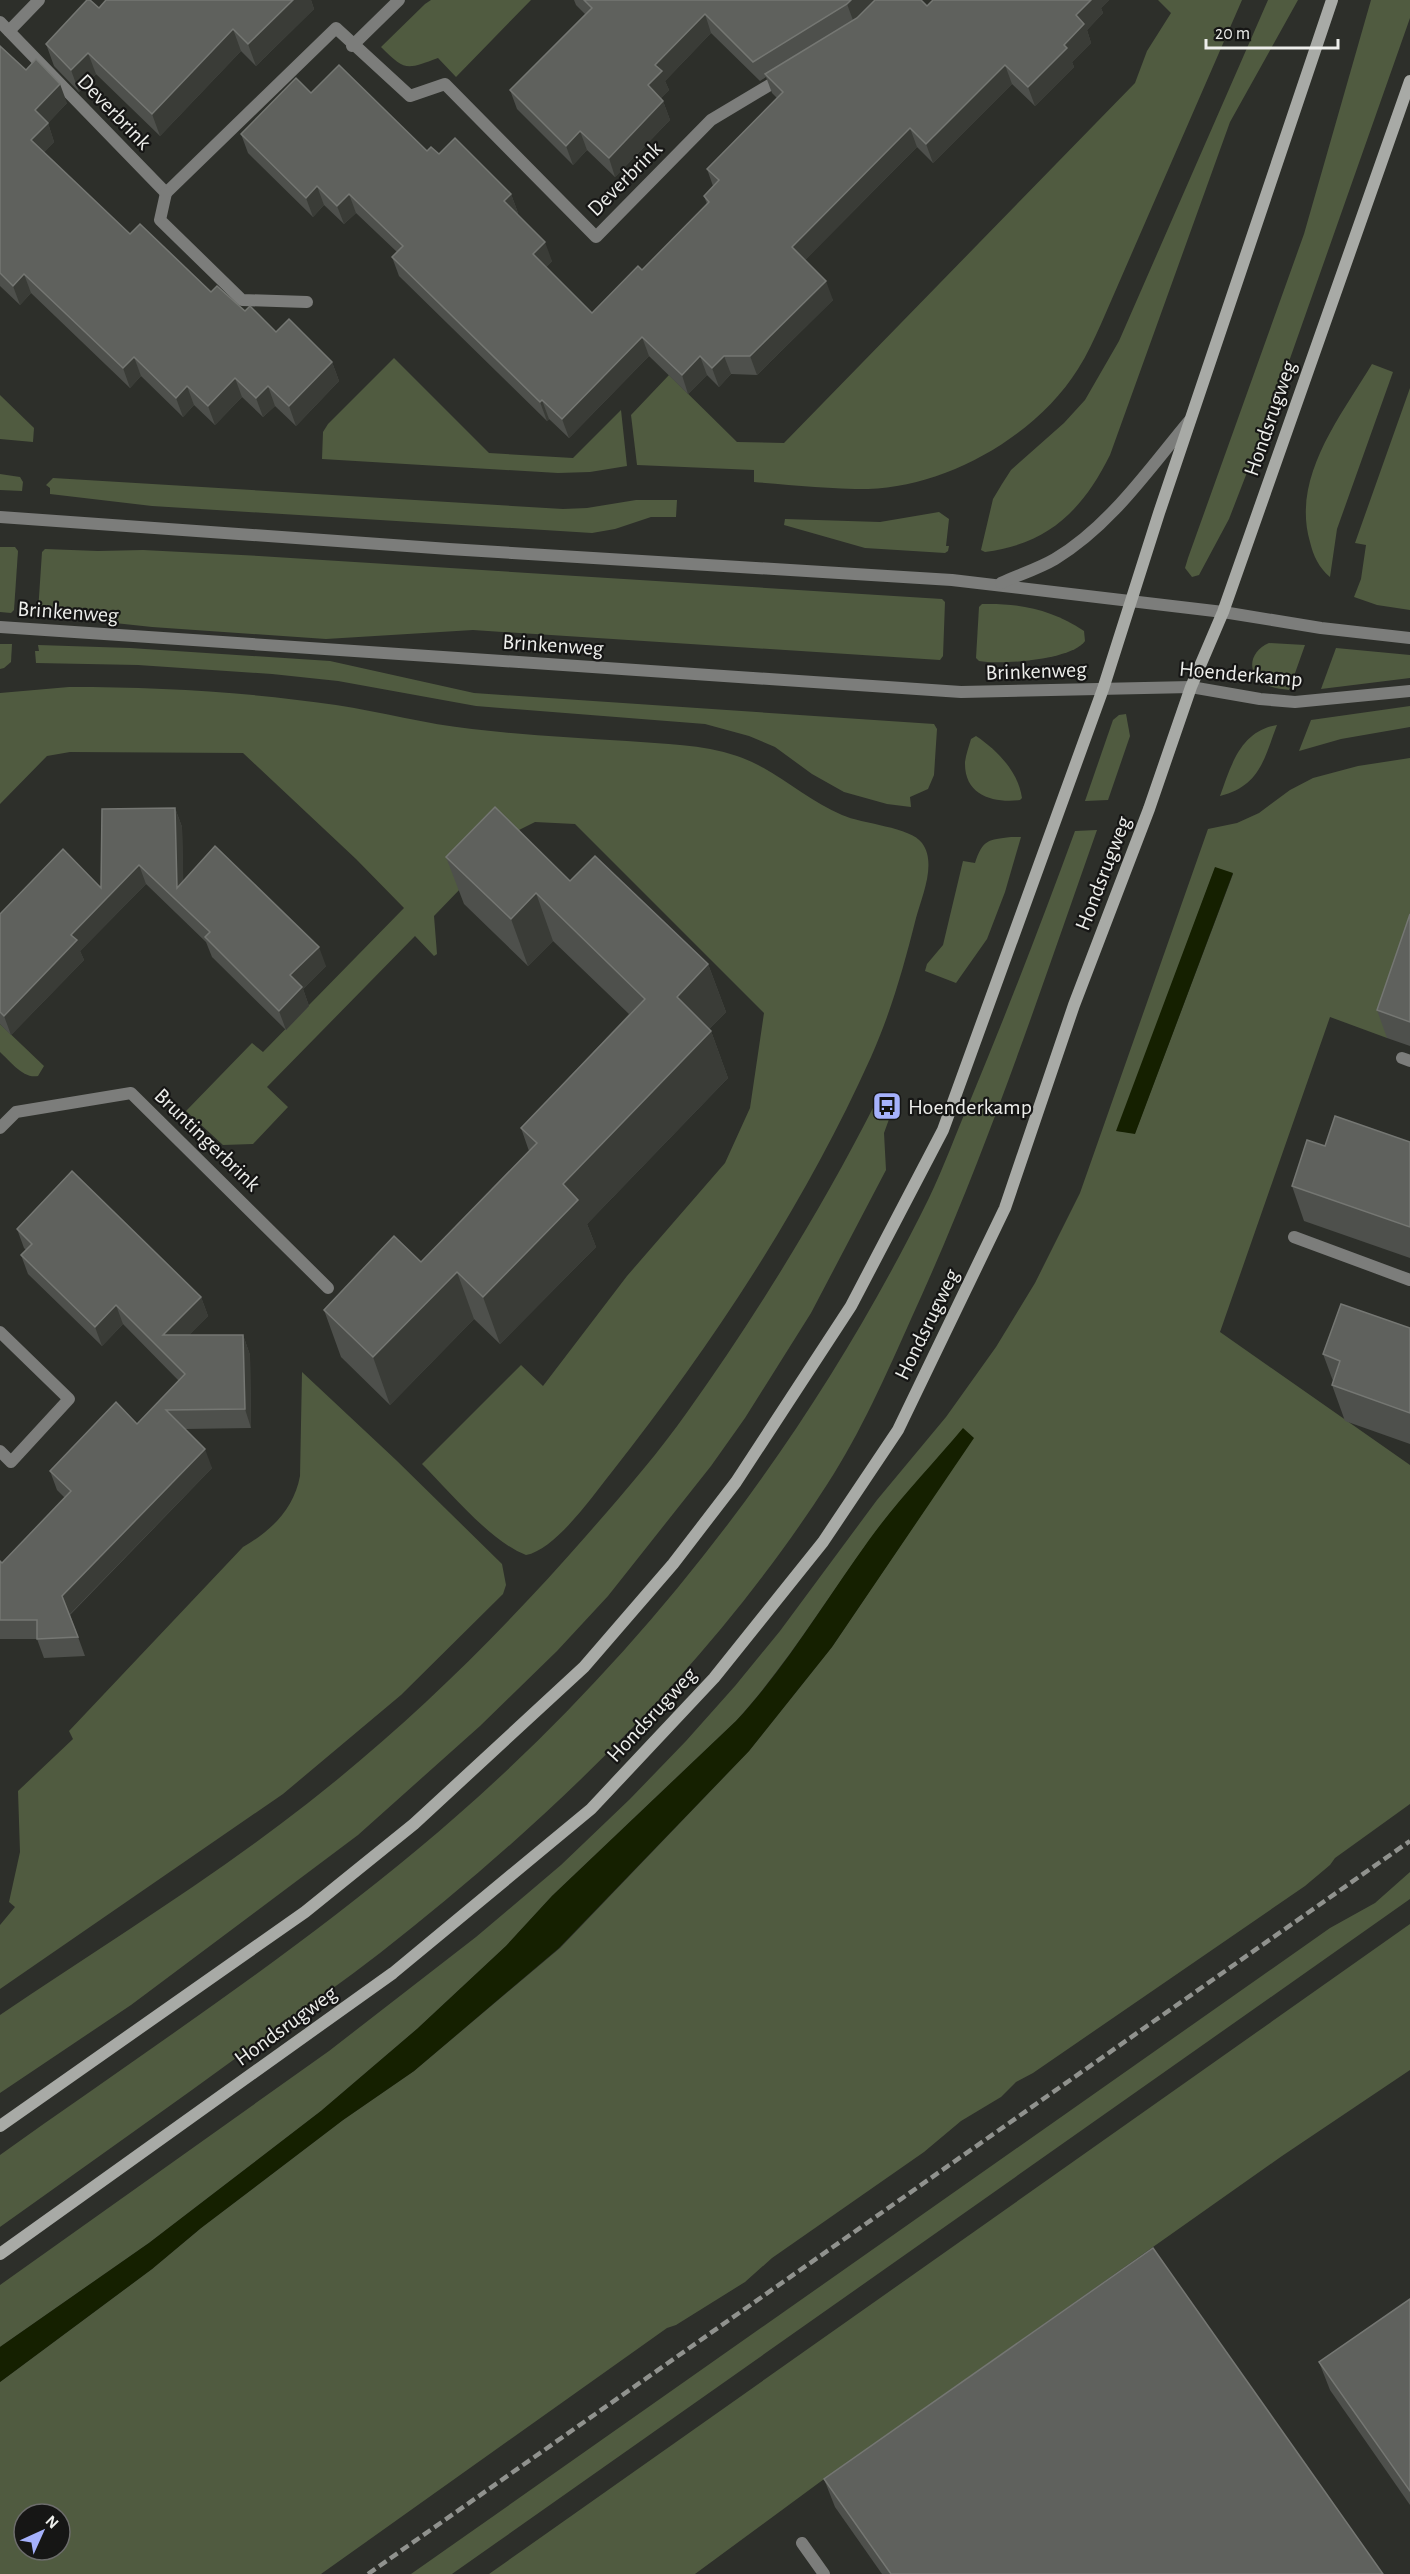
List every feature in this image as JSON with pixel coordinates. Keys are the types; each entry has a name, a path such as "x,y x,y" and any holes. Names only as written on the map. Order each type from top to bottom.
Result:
{"main road":[{"path":"0,2126 305,1912 414,1824 584,1667 694,1537 736,1482 851,1306 943,1130 1103,688 1190,420 1332,0"},
{"name":"Hondsrugweg","path":"0,2253 393,1973 591,1809 714,1678 824,1542 898,1430 1005,1208 1074,1005 1149,809 1191,687 1223,612 1410,81"}],"street":[{"path":"9,31 39,0"},
{"path":"352,46 399,0"},
{"name":"Deverbrink","path":"0,22 166,194 336,28 352,46 410,96 445,84 596,237 711,120 790,72"},
{"path":"166,194 160,220 242,300 307,302"},
{"path":"1000,584 1054,559 1093,530 1121,502 1190,420"},
{"path":"0,517 449,549 1000,584 1410,638"},
{"name":"Brinkenweg","path":"0,627 961,692 1069,692 1103,688"},
{"name":"Hoenderkamp","path":"1103,688 1191,687 1260,699 1295,702 1410,691"},
{"name":"Bruntingerbrink","path":"0,1128 16,1112 131,1093 328,1288"},
{"path":"1294,1238 1410,1280"},
{"path":"0,1332 69,1399 11,1462 0,1451"},
{"path":"802,2543 824,2574"}],"shaded area":[{"path":"431,0 531,0 456,77 438,58 419,65 406,66 396,61 381,47"},
{"path":"1158,0 1242,0 1090,347 1078,369 1039,416 1014,436 958,468 928,479 898,486 868,489 796,486 754,482 754,470 637,465 631,415 669,375 737,442 784,443 1135,83 1147,51 1171,13"},
{"path":"1268,0 1298,0 1230,122 1110,455 1088,493 1061,522 1045,533 1007,548 985,552 981,550 993,499 1011,470 1064,423 1085,400 1119,341"},
{"path":"1371,0 1410,0 1410,18 1280,387 1229,519 1199,575 1192,577 1185,568 1188,558 1304,234"},
{"path":"394,358 489,453 573,458 621,410 627,466 590,472 558,473 322,459 323,432 328,424"},
{"path":"1372,364 1393,372 1337,529 1330,577 1320,565 1311,547 1306,518 1307,494 1322,448"},
{"path":"1410,388 1410,610 1377,605 1354,597 1361,579 1366,545 1355,543"},
{"path":"0,395 34,428 33,442 0,439"},
{"path":"0,474 20,477 23,482 22,491 0,490"},
{"path":"53,478 563,509 587,508 636,500 677,500 676,517 651,517 615,529 592,533 152,506 50,494 50,488 46,485"},
{"path":"939,512 949,519 946,546 949,546 945,553 865,548 784,525 785,519 880,522"},
{"path":"0,547 15,547 18,551 14,610 11,613 0,612"},
{"path":"45,549 143,550 259,556 942,599 945,602 943,656 940,660 473,630 326,639 152,627 40,615 38,612 42,552"},
{"path":"982,604 1009,605 1048,613 1084,631 1085,641 1066,653 1052,657 1003,662 979,661 976,658 979,607"},
{"path":"1269,643 1305,645 1289,690 1268,685 1259,679 1252,668 1254,656"},
{"path":"0,644 12,644 11,662 0,669"},
{"path":"38,645 130,648 330,661 474,693 934,724 937,729 934,775 928,789 910,797 911,807 887,804 844,792 812,774 775,747 749,736 705,724 476,706 338,681 272,674 138,665 36,663 35,651 39,651"},
{"path":"1336,648 1410,655 1410,678 1321,689"},
{"path":"69,687 169,689 270,697 336,705 472,729 710,749 737,756 765,769 828,809 851,818 897,829 908,833 922,843 928,860 927,880 891,1006 871,1057 816,1167 754,1273 685,1375 583,1508 561,1533 537,1551 526,1555 499,1539 471,1515 422,1464 521,1365 543,1386 627,1276 725,1163 750,1108 764,1013 575,824 535,822 515,832 434,916 437,954 434,956 415,936 267,1087 288,1107 253,1144 223,1145 186,1111 252,1043 263,1052 404,908 356,859 243,753 70,752 47,756 0,804 0,693"},
{"path":"1410,706 1410,727 1341,739 1299,751 1311,720"},
{"path":"1126,714 1130,736 1108,800 1085,801 1113,720 1119,715"},
{"path":"1277,725 1259,770 1244,785 1220,796 1233,762 1246,742 1254,734"},
{"path":"976,736 999,755 1011,770 1020,788 1022,798 1020,800 1000,800 982,795 970,783 966,774 965,762 971,739"},
{"path":"1410,758 1410,971 1387,1038 1330,1017 1220,1332 1410,1465 1410,1804 1335,1858 1305,1886 1033,2073 1016,2082 1001,2097 961,2121 924,2152 772,2258 745,2282 676,2325 667,2328 321,2574 0,2574 0,2382 152,2269 201,2228 343,2120 414,2071 560,1948 749,1751 832,1647 973,1438 963,1429 903,1498 869,1541 788,1656 736,1721 552,1896 506,1946 417,2029 321,2111 149,2243 0,2347 0,2285 329,2051 476,1937 561,1865 630,1799 735,1686 780,1631 877,1500 946,1417 996,1347 1035,1283 1080,1193 1208,829 1237,823 1259,813 1290,790 1313,778 1358,766","holes":["1215,868 1233,874 1135,1133 1117,1131"]},
{"path":"1097,830 987,1138 938,1259 883,1382 828,1483 782,1550 733,1615 680,1677 566,1794 443,1902 353,1974 0,2227 0,2155 316,1930 418,1849 496,1780 571,1707 641,1631 708,1550 770,1467 827,1380 881,1290 940,1174 1011,1000 1075,831"},
{"path":"1021,837 1005,892 987,939 956,983 925,971 927,964 943,945 963,861 975,863 987,842"},
{"path":"1215,867 1233,873 1135,1134 1116,1131"},
{"path":"0,1024 44,1066 38,1076 22,1072 0,1052"},
{"path":"875,1104 892,1111 884,1133 886,1170 811,1313 745,1418 711,1466 608,1596 557,1651 480,1726 358,1835 131,2005 0,2093 0,2015 233,1859 345,1773 418,1709 488,1642 586,1536 664,1443 739,1337 810,1222"},
{"path":"302,1372 502,1564 506,1585 503,1594 401,1695 283,1794 0,1989 0,1925 15,1907 9,1902 20,1852 18,1791 73,1739 69,1731 243,1547 263,1534 287,1509 300,1476"},
{"path":"963,1428 974,1438 832,1647 749,1751 559,1948 414,2071 343,2120 201,2228 152,2269 0,2382 0,2347 149,2243 321,2111 417,2029 506,1946 552,1896 736,1721 789,1656 880,1526"},
{"path":"1410,1872 1410,1899 452,2574 411,2574 1330,1928 1375,1903"},
{"path":"1410,1924 1410,2070 1282,2156 820,2482 695,2574 489,2574"}],"building":[{"path":"87,0 99,8 106,0 293,0 248,44 233,29 152,114 88,53 71,70 46,44"},
{"path":"584,0 851,0 753,62 705,14 655,65 662,71 648,85 663,101 609,158 580,131 566,146 510,90 592,8"},
{"path":"875,0 921,0 927,6 933,0 1091,0 1076,15 1084,24 1064,45 1067,48 1028,87 1005,65 926,144 910,128 792,247 826,281 750,356 724,356 712,368 700,356 682,375 642,337 562,419 542,400 540,402 392,257 403,246 349,194 337,206 317,186 306,198 241,134 296,78 311,93 339,65 427,151 431,147 439,154 455,138 511,194 504,201 545,242 533,254 592,313 638,266 642,270 709,202 704,196 719,180 707,169 783,92 765,74 857,18"},
{"path":"0,46 26,70 36,59 60,84 35,110 48,123 31,140 130,234 140,224 211,292 217,286 245,311 250,306 276,332 289,319 332,362 289,406 268,386 256,398 235,378 208,406 187,386 176,398 134,357 123,368 24,274 13,286 0,273"},
{"path":"495,807 570,881 595,856 708,964 677,997 711,1031 563,1184 578,1200 483,1297 457,1272 373,1357 324,1310 394,1236 421,1262 537,1143 521,1128 645,999 536,893 511,919 446,857"},
{"path":"175,808 177,888 215,846 319,947 290,975 302,987 279,1011 205,937 210,932 139,865 71,935 77,940 4,1016 0,1012 0,914 63,849 101,888 102,809"},
{"path":"1410,914 1410,1022 1377,1010"},
{"path":"1335,1116 1410,1142 1410,1227 1292,1186 1307,1140 1325,1146"},
{"path":"72,1171 201,1297 163,1335 243,1335 245,1409 166,1410 205,1449 62,1596 78,1637 37,1639 37,1620 0,1620 0,1561 2,1563 71,1491 50,1471 116,1402 137,1424 185,1374 116,1305 95,1327 21,1255 32,1244 17,1229"},
{"path":"1341,1304 1410,1328 1410,1413 1332,1385 1340,1361 1323,1354"},
{"path":"1153,2248 1383,2574 891,2574 824,2479"},
{"path":"1410,2299 1410,2491 1319,2362"}],"railway":[{"path":"368,2574 1410,1841"}],"place":[{"name":"Hoenderkamp","path":"887,1106"}]}
